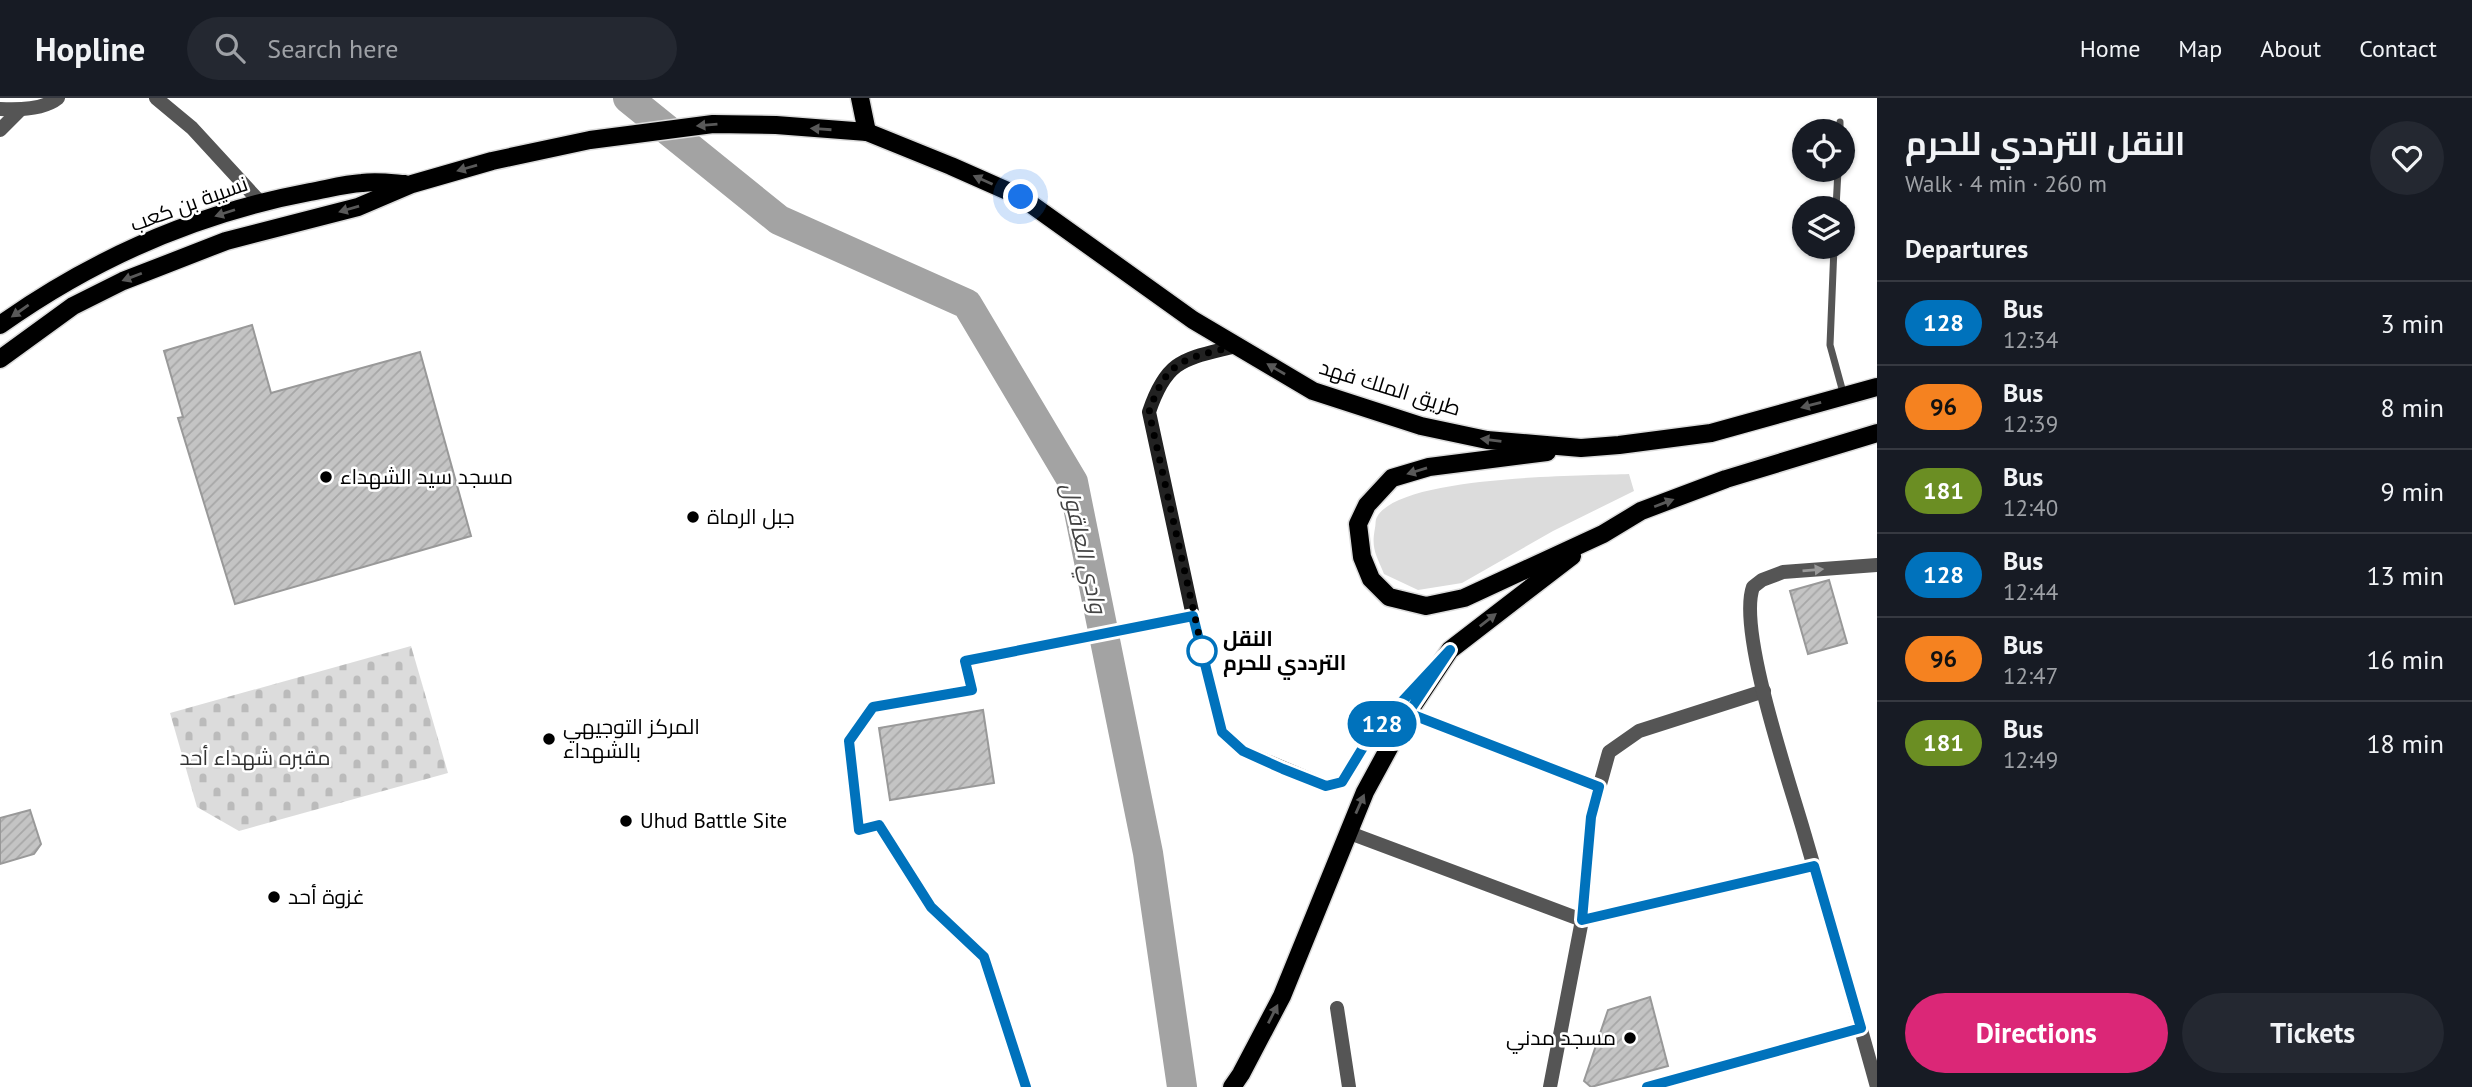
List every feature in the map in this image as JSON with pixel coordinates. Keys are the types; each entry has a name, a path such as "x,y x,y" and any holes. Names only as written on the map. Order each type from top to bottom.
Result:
{"main road":[{"path":"860,98 867,132"},
{"name":"طريق الملك فهد","path":"412,184 590,140 713,124 776,125 867,132 1021,197 1193,320 1312,391 1421,426 1487,440 1581,448 1619,445 1711,433 1877,387"},
{"name":"نسيبة بن كعب","path":"0,325 42,295 97,264 193,224 260,202 363,183 412,184"},
{"path":"0,359 73,306 123,281 226,242 358,207 412,184"},
{"path":"1581,448 1429,467 1392,478 1367,505 1358,524 1362,557 1371,579 1389,597 1426,606 1464,598 1603,534 1641,512 1726,479 1877,433"},
{"path":"1237,1081 1282,996 1364,792 1408,713 1450,650 1529,587 1603,534"}],"street":[{"path":"0,109 19,111 53,102 58,98"},
{"path":"156,98 192,128 260,202"},
{"path":"0,130 19,111"},
{"path":"1236,346 1188,358 1169,372 1157,386 1149,412 1193,616 1222,732 1243,751 1326,786 1342,782 1370,736 1450,650"},
{"path":"1877,565 1783,572 1762,580 1753,587 1749,606 1749,621 1764,691 1861,1028 1872,1048 1877,1087"},
{"path":"1550,1087 1582,920 1591,817 1609,752 1639,731 1764,691"},
{"path":"1408,713 1599,787"},
{"path":"1347,832 1582,920 1814,866"},
{"path":"1337,1008 1349,1087"},
{"path":"1647,1087 1861,1028"}],"lane":[{"path":"1834,259 1830,345 1844,396"},
{"path":"1026,1087 984,957 931,907 879,825 859,830 849,741 873,707 972,690 965,661 1193,616"}],"green space":[{"path":"1629,474 1634,491 1553,531 1462,583 1418,590 1384,574 1375,551 1377,517 1392,503 1419,493 1494,480"},
{"name":"مقبره شهداء أحد","path":"411,646 448,773 239,831 197,807 170,713"}],"building":[{"name":"مسجد سيد الشهداء","path":"252,325 271,393 420,352 471,536 235,604 178,418 183,417 164,351"},
{"path":"1829,580 1847,643 1808,654 1790,591"},
{"path":"983,710 994,783 890,800 879,728"},
{"path":"30,810 41,844 34,854 0,864 0,818"},
{"name":"مسجد مدني","path":"1650,997 1668,1066 1591,1087 1584,1081 1608,1010"}],"waterway":[{"name":"وادي العاقول","path":"628,98 779,220 967,304 1073,482 1148,853 1182,1087"}],"bus line":[{"name":"128","path":"1026,1087 984,957 931,907 879,825 859,830 849,741 873,707 972,690 965,661 1193,616 1222,732 1243,751 1326,786 1342,782 1370,736 1450,650 1408,713 1599,787 1591,817 1582,920 1814,866 1861,1028 1647,1087"}],"place":[{"name":"مسجد سيد الشهداء","path":"326,477"},
{"name":"جبل الرماة","path":"693,517"},
{"name":"النقل الترددي للحرم","path":"1202,651"},
{"name":"المركز التوجيهي بالشهداء","path":"549,739"},
{"name":"Uhud Battle Site","path":"626,821"},
{"name":"غزوة أحد","path":"274,897"},
{"name":"مسجد مدني","path":"1630,1038"}],"route":[{"path":"1021,197 1193,320 1236,346 1188,358 1169,372 1157,386 1149,412 1205,662 1202,651"}]}
